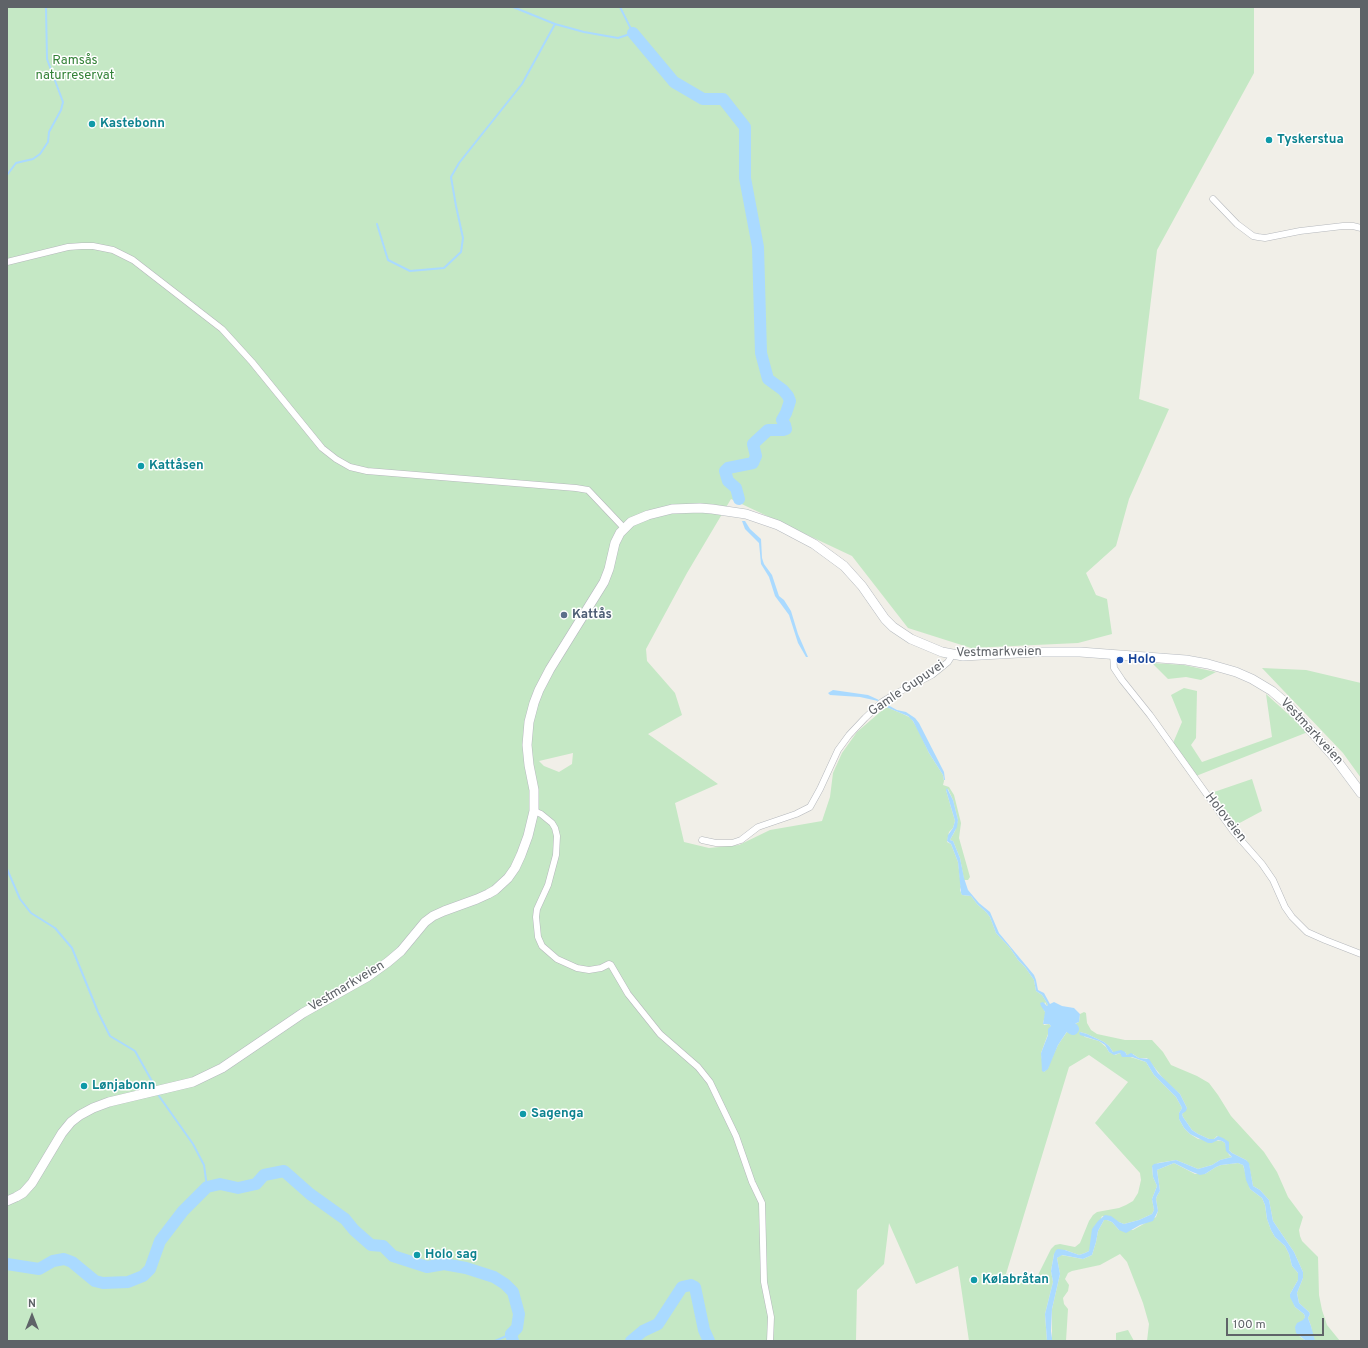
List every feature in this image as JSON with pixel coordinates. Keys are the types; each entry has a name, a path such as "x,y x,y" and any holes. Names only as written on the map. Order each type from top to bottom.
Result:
{"street":[{"path":"1213,199 1237,224 1253,236 1258,237 1265,238 1300,231 1343,226 1361,228"},
{"path":"7,262 68,247 93,246 113,250 133,260 222,329 322,448 336,459 350,467 367,470 588,490 624,528"},
{"name":"Vestmarkveien","path":"7,1200 16,1198 32,1183 62,1134 71,1122 80,1115 109,1102 193,1082 222,1068 303,1013 367,977 388,962 401,951 425,922 433,916 450,908 477,899 495,890 508,878 515,868 528,836 534,811 534,790 527,745 529,722 539,690 550,669 604,582 610,568 615,543 620,533 631,522 648,515 685,508 722,510 746,514 767,520 814,544 844,566 862,586 893,627 902,634 938,651 963,656 1057,651 1159,658 1208,664 1221,667 1252,679 1272,691 1287,704 1335,758 1361,793"},
{"name":"Gamle Gupuvei","path":"702,840 716,843 732,843 742,840 758,827 796,814 810,807 838,750 849,735 882,702 932,675 948,662 953,654"},
{"name":"Holoveien","path":"1113,655 1114,668 1122,680 1150,715 1233,831 1262,864 1273,880 1285,907 1292,917 1307,932 1361,954"},
{"path":"534,811 541,814 552,823 557,836 556,855 548,886 537,909 536,917 538,937 542,946 558,959 577,968 589,970 601,968 609,964 615,971 628,994 660,1034 698,1067 710,1082 736,1136 752,1182 762,1203 764,1282 770,1317 770,1341"}],"green space":[{"name":"Ramsås naturreservat","path":"7,7 1254,7 1254,73 1157,250 1139,399 1169,409 1129,499 1116,546 1086,573 1096,595 1107,599 1112,634 1078,643 971,648 908,628 852,556 731,499 687,573 646,649 647,661 675,693 682,715 648,734 718,784 675,803 684,842 709,848 739,845 770,830 822,821 830,797 833,773 842,753 857,732 886,707 911,718 929,753 943,775 943,785 949,787 954,795 961,823 959,838 970,877 968,880 964,880 960,858 953,841 950,840 955,831 958,820 953,800 948,789 946,790 955,821 953,828 949,832 947,842 951,844 958,862 961,887 960,890 962,895 971,896 990,917 996,933 1025,967 1034,980 1036,991 1042,995 1048,1005 1047,1006 1045,1002 1043,1008 1045,1016 1043,1023 1044,1025 1049,1024 1051,1026 1041,1053 1044,1072 1048,1068 1058,1045 1071,1026 1079,1022 1080,1014 1084,1012 1086,1013 1087,1023 1091,1030 1097,1034 1125,1040 1152,1040 1163,1052 1171,1065 1209,1083 1231,1116 1264,1152 1277,1172 1288,1197 1303,1217 1299,1230 1300,1236 1302,1241 1318,1257 1319,1295 1322,1310 1327,1325 1340,1341 1315,1341 1313,1339 1308,1318 1310,1314 1299,1303 1297,1293 1303,1278 1303,1272 1294,1252 1273,1221 1269,1200 1260,1190 1253,1186 1249,1165 1246,1160 1232,1153 1229,1150 1228,1145 1217,1136 1214,1139 1209,1139 1192,1130 1182,1114 1187,1108 1180,1094 1166,1082 1147,1058 1139,1058 1133,1054 1127,1055 1125,1052 1113,1052 1104,1042 1080,1032 1085,1037 1099,1041 1109,1052 1115,1055 1120,1053 1146,1062 1154,1075 1176,1097 1182,1108 1179,1113 1179,1119 1184,1128 1198,1139 1222,1141 1225,1143 1229,1155 1232,1157 1198,1169 1176,1160 1158,1163 1152,1167 1153,1177 1157,1186 1152,1199 1154,1210 1152,1214 1139,1220 1124,1224 1102,1216 1089,1251 1079,1255 1065,1250 1054,1254 1051,1271 1053,1282 1045,1314 1047,1341 969,1341 958,1266 916,1284 889,1223 884,1264 857,1290 856,1341 7,1341","holes":["573,753 572,764 559,772 544,766 539,761","1089,1055 1128,1082 1095,1123 1140,1173 1141,1180 1138,1193 1133,1201 1126,1205 1119,1208 1097,1212 1093,1215 1080,1243 1075,1247 1060,1244 1055,1245 1051,1249 1038,1275 1033,1280 1006,1274 1069,1067"]},
{"path":"1152,663 1184,665 1216,672 1201,680 1186,677 1168,679"},
{"path":"1262,668 1306,670 1361,683 1361,778 1343,753"},
{"path":"1184,688 1197,691 1196,738 1191,745 1202,762 1272,737 1266,694 1308,732 1196,776 1173,743 1182,722 1171,695"},
{"path":"1252,779 1262,811 1234,826 1214,792"},
{"path":"1174,1163 1195,1174 1205,1174 1221,1165 1238,1163 1243,1165 1250,1189 1262,1198 1271,1230 1275,1237 1285,1246 1292,1266 1298,1273 1298,1280 1290,1294 1295,1307 1304,1314 1305,1317 1298,1335 1306,1341 1147,1341 1149,1324 1143,1303 1127,1262 1120,1254 1100,1265 1068,1273 1065,1279 1069,1285 1068,1291 1063,1298 1064,1304 1068,1309 1066,1341 1052,1341 1052,1309 1060,1274 1057,1258 1061,1255 1083,1259 1092,1255 1098,1231 1104,1220 1112,1222 1119,1230 1133,1230 1156,1217 1158,1211 1156,1199 1160,1191 1157,1170"},
{"path":"1128,1330 1134,1341 1116,1341 1116,1333"}],"water":[{"path":"742,521 745,521 750,529 761,539 762,558 764,564 772,575 779,596 784,600 791,611 798,634 808,657 806,657 798,643 789,615 775,596 769,577 761,564 759,543 745,529"},
{"path":"833,690 868,695 879,700 830,695 828,693"},
{"path":"886,704 897,710 906,712 915,718 919,723 944,772 945,780 913,721 908,716 886,707"},
{"path":"947,788 953,800 958,820 957,827 950,840 953,841 960,858 968,890 979,903 990,912 999,933 1034,975 1038,990 1044,993 1050,1004 1054,1002 1062,1006 1074,1008 1080,1014 1079,1022 1070,1027 1058,1045 1048,1069 1044,1072 1042,1071 1041,1053 1048,1035 1048,1029 1051,1026 1049,1024 1043,1024 1045,1012 1040,1003 1043,1002 1047,1006 1048,1005 1042,995 1036,991 1034,980 1025,967 996,933 990,917 971,896 962,895 961,893 958,862 951,844 947,841 948,835 953,828 955,821 946,790"},
{"path":"1080,1032 1104,1042 1113,1052 1121,1050 1127,1055 1131,1053 1139,1058 1149,1059 1158,1073 1180,1094 1187,1108 1182,1114 1183,1117 1192,1130 1209,1139 1214,1139 1218,1136 1223,1138 1229,1142 1229,1150 1232,1153 1249,1163 1253,1186 1260,1190 1269,1200 1273,1221 1294,1252 1303,1272 1303,1278 1297,1293 1299,1303 1310,1314 1308,1318 1315,1341 1306,1341 1296,1333 1295,1327 1297,1323 1305,1317 1304,1314 1295,1307 1290,1297 1290,1294 1298,1280 1298,1273 1292,1266 1285,1246 1275,1237 1271,1230 1262,1198 1250,1189 1246,1180 1243,1165 1238,1163 1221,1165 1205,1174 1200,1175 1174,1163 1157,1170 1160,1191 1156,1199 1158,1211 1153,1221 1140,1225 1126,1233 1119,1230 1112,1222 1104,1220 1098,1231 1092,1255 1083,1259 1062,1255 1057,1258 1060,1274 1052,1309 1052,1341 1047,1341 1045,1314 1053,1282 1051,1271 1056,1250 1065,1250 1079,1255 1089,1251 1092,1229 1105,1215 1111,1216 1124,1224 1139,1220 1152,1214 1154,1210 1152,1199 1157,1186 1153,1177 1152,1166 1154,1164 1176,1160 1198,1169 1232,1157 1226,1151 1225,1143 1222,1141 1218,1140 1208,1143 1190,1134 1184,1128 1179,1119 1179,1113 1182,1108 1176,1097 1154,1075 1146,1062 1132,1057 1122,1057 1120,1053 1114,1055 1109,1052 1105,1045 1099,1041 1080,1035"}],"waterway":[{"path":"7,175 16,163 33,159 40,154 48,142 49,132 61,110 63,102 47,59 46,7"},
{"path":"513,7 555,24 584,32 618,38 633,33 620,7"},
{"path":"377,224 388,260 410,271 444,268 461,252 463,238 451,177 459,163 522,84 555,24"},
{"path":"633,33 674,82 703,99 723,99 745,127 745,178 758,247 761,353 768,379 783,390 790,401 782,420 786,429 768,430 753,444 756,456 753,463 728,468 725,471 728,481 736,488 739,499"},
{"path":"7,869 20,899 31,913 55,928 72,948 98,1012 110,1036 135,1051 153,1083"},
{"path":"159,1096 193,1144 204,1165 207,1187"},
{"path":"7,1264 39,1269 53,1261 64,1259 72,1262 95,1281 103,1283 128,1282 143,1276 150,1269 160,1241 183,1211 207,1187 220,1184 238,1188 256,1184 264,1175 284,1171 310,1194 345,1219 354,1230 371,1245 383,1246 393,1256 427,1267 444,1264 466,1268 494,1277 505,1284 513,1292 519,1314 517,1328 511,1334 513,1341"},
{"path":"631,1341 643,1331 658,1324 682,1287 691,1285 695,1287 704,1330 709,1341"},
{"path":"495,1341 511,1334"}],"place":[{"name":"Kastebonn","path":"92,124"},
{"name":"Tyskerstua","path":"1269,140"},
{"name":"Kattåsen","path":"141,466"},
{"name":"Kattås","path":"564,615"},
{"name":"Holo","path":"1120,660"},
{"name":"Lønjabonn","path":"84,1086"},
{"name":"Sagenga","path":"523,1114"},
{"name":"Holo sag","path":"417,1255"},
{"name":"Kølabråtan","path":"974,1280"}]}
